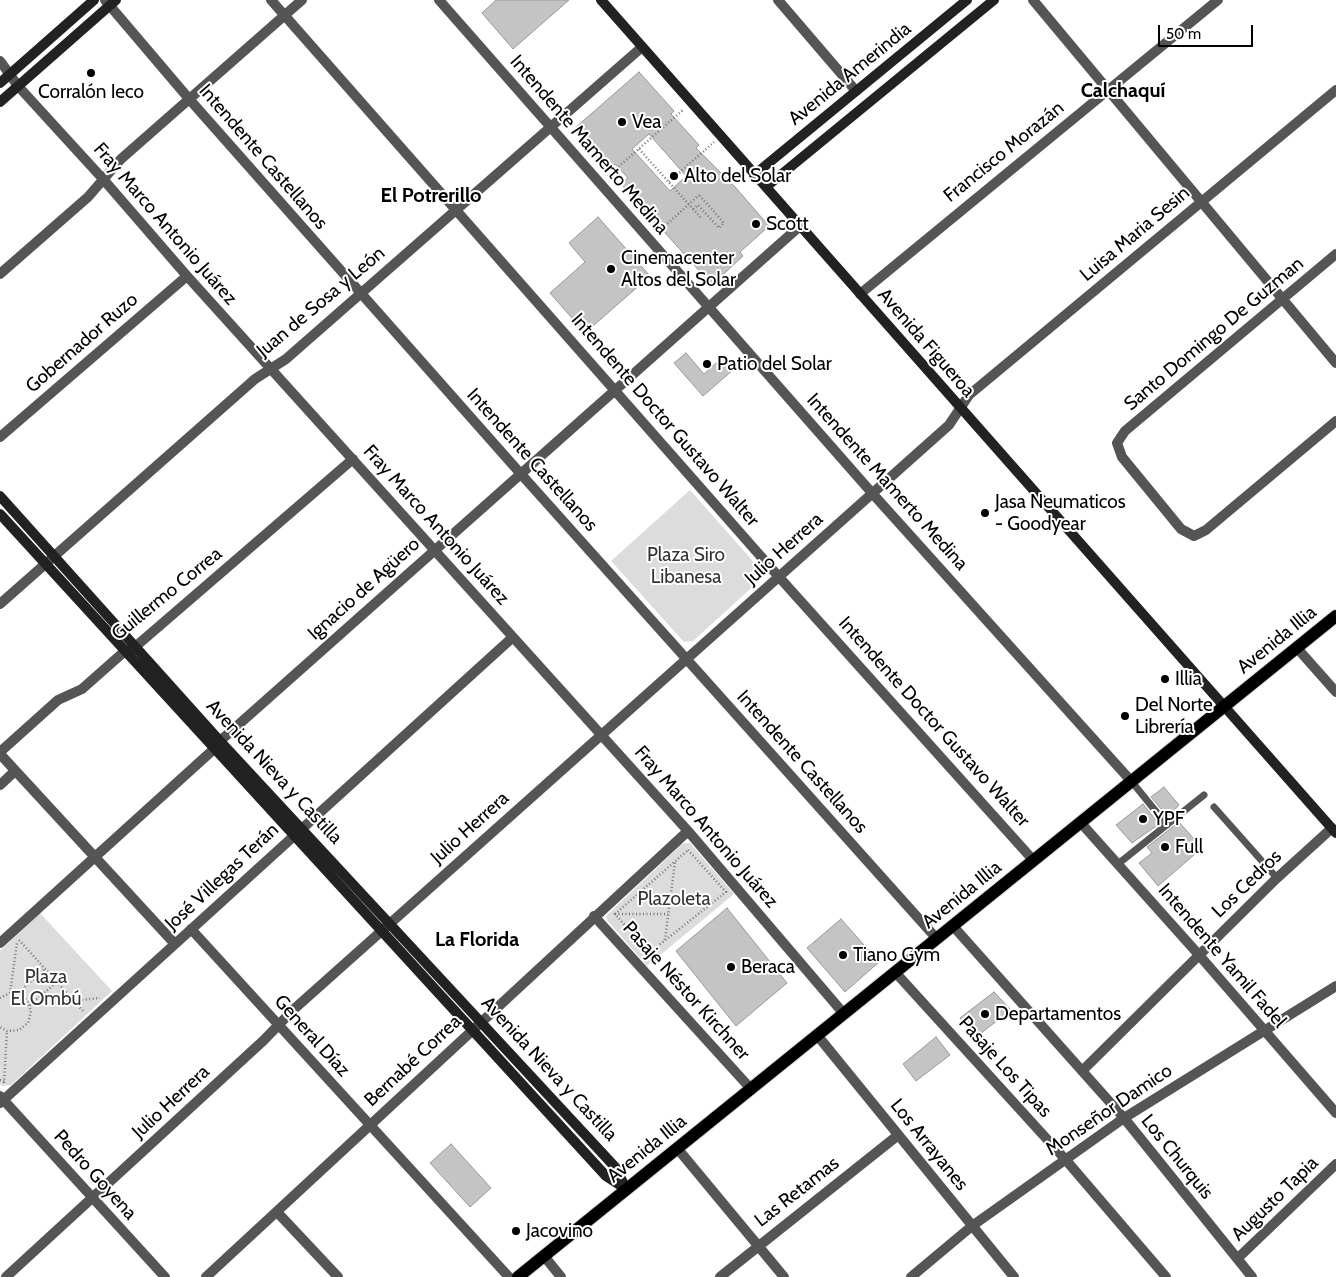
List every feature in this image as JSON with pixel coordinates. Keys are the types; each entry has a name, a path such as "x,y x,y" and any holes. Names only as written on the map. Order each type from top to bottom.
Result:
{"main road":[{"name":"Avenida Illia","path":"518,1277 1336,616"}],"street":[{"path":"0,83 94,0"},
{"name":"Intendente Doctor Gustavo Walter","path":"271,0 779,577 1034,861"},
{"path":"0,274 88,197 121,159 302,0"},
{"name":"Intendente Mamerto Medina","path":"439,0 872,493 1132,782"},
{"name":"Avenida Figueroa","path":"601,0 1334,831"},
{"path":"778,0 856,91"},
{"name":"Avenida Amerindia","path":"754,174 967,0"},
{"path":"766,187 994,0"},
{"path":"1033,0 1336,363"},
{"name":"Francisco Morazán","path":"860,294 1218,0"},
{"path":"0,102 110,2"},
{"name":"Intendente Castellanos","path":"110,2 190,100 361,294 937,939"},
{"name":"Juan de Sosa y León","path":"0,604 256,379 286,359 361,294 642,47"},
{"name":"Fray Marco Antonio Juárez","path":"0,61 11,73 18,86 103,179 187,276 688,831 844,1014"},
{"name":"Luisa Maria Sesin","path":"960,408 969,395 1336,90"},
{"name":"Ignacio de Agüero","path":"0,943 434,550 800,226"},
{"name":"Santo Domingo De Guzman","path":"1336,254 1124,431 1117,442 1122,458 1181,529 1194,536 1206,530 1336,420"},
{"name":"Gobernador Ruzo","path":"0,437 187,276"},
{"name":"Julio Herrera","path":"6,1277 390,923 949,425 960,408"},
{"name":"Guillermo Correa","path":"0,753 58,700 82,689 125,651 135,647 353,460"},
{"name":"Avenida Nieva y Castilla","path":"0,496 135,647 293,836 606,1176 626,1189"},
{"name":"Avenida Nieva y Castilla","path":"0,514 125,651 217,745 302,827 616,1168 626,1189"},
{"name":"José Villegas Terán","path":"1,1100 513,637"},
{"path":"1297,648 1336,692"},
{"path":"0,753 175,944"},
{"path":"0,785 16,771"},
{"name":"Intendente Yamil Fadel","path":"1081,823 1336,1113"},
{"name":"Bernabé Correa","path":"206,1277 688,831"},
{"name":"Los Cedros","path":"1082,1071 1277,878 1334,831"},
{"name":"Pasaje Néstor Kirchner","path":"594,916 751,1089"},
{"name":"Los Churquis","path":"953,926 1124,1118 1252,1277"},
{"name":"General Díaz","path":"191,929 509,1277"},
{"name":"Pasaje Los Tipas","path":"895,972 1065,1159 1166,1277"},
{"name":"Monseñor Damico","path":"911,1277 972,1226 1124,1118 1336,986"},
{"name":"Los Arrayanes","path":"818,1035 897,1136 1014,1277"},
{"name":"Pedro Goyena","path":"1,1100 165,1277"},
{"name":"Las Retamas","path":"720,1277 897,1136"},
{"path":"677,1148 784,1277"},
{"name":"Augusto Tapia","path":"1238,1258 1336,1164"},
{"path":"276,1212 338,1277"},
{"path":"544,1256 561,1277"}],"lane":[{"path":"1132,782 1167,825"},
{"path":"1118,864 1204,795"},
{"path":"1214,806 1277,878"}],"path":[{"path":"599,184 691,103"},
{"path":"669,182 720,136"},
{"path":"639,148 702,219"},
{"path":"665,226 699,195 724,223 719,228 698,205 693,209"},
{"path":"665,940 677,840"},
{"path":"688,850 726,892 649,953 615,914 688,850"},
{"path":"594,916 668,914"},
{"path":"10,993 18,939 18,926"},
{"path":"18,939 85,1013"},
{"path":"17,994 45,969"},
{"path":"30,1006 57,982"},
{"path":"0,998 10,993 17,994 27,1000 30,1006 28,1023 19,1030 7,1031 0,1028"},
{"path":"30,1006 116,996"},
{"path":"1,1100 7,1031"}],"green space":[{"name":"Plaza Siro Libanesa","path":"690,490 759,568 762,574 759,581 693,641 684,642 611,561"},
{"name":"Plazoleta","path":"690,843 734,894 647,966 607,920 606,916 682,844"},
{"name":"Plaza El Ombú","path":"40,913 112,991 11,1085 2,1086 0,1084 0,951"}],"building":[{"path":"496,0 569,0 513,49 482,13"},
{"path":"639,72 674,111 671,114 699,145 696,148 736,188 769,226 740,252 743,256 712,285 621,184 628,178 615,164 611,168 575,128","holes":["649,134 686,176 670,191 632,149"]},
{"name":"Cinemacenter Altos del Solar","path":"598,217 650,276 585,333 550,293 585,262 569,243"},
{"path":"686,353 704,374 723,357 734,369 703,396 674,363"},
{"path":"1164,787 1179,805 1168,817 1151,797"},
{"path":"1143,804 1159,824 1132,843 1116,825"},
{"path":"1179,822 1202,848 1158,886 1139,863 1152,853 1147,847"},
{"name":"Beraca","path":"727,908 787,983 736,1026 676,951"},
{"name":"Tiano Gym","path":"841,919 879,962 845,992 807,948"},
{"name":"Departamentos","path":"994,992 1011,1010 976,1037 960,1018"},
{"path":"936,1037 950,1055 916,1081 903,1064"},
{"path":"451,1144 491,1188 470,1207 430,1163"}],"place":[{"name":"Corralón Ieco","path":"91,73"},
{"name":"Vea","path":"622,122"},
{"name":"Alto del Solar","path":"674,176"},
{"name":"Scott","path":"756,224"},
{"name":"Cinemacenter Altos del Solar","path":"611,269"},
{"name":"Patio del Solar","path":"707,364"},
{"name":"Jasa Neumaticos - Goodyear","path":"985,513"},
{"name":"Illia","path":"1165,679"},
{"name":"Del Norte Librería","path":"1125,716"},
{"name":"YPF","path":"1143,819"},
{"name":"Full","path":"1165,847"},
{"name":"Tiano Gym","path":"843,955"},
{"name":"Beraca","path":"731,967"},
{"name":"Departamentos","path":"985,1014"},
{"name":"Jacovino","path":"516,1231"}],"district":[{"name":"Calchaquí","path":"1123,91"},
{"name":"El Potrerillo","path":"431,196"},
{"name":"La Florida","path":"477,940"}]}
